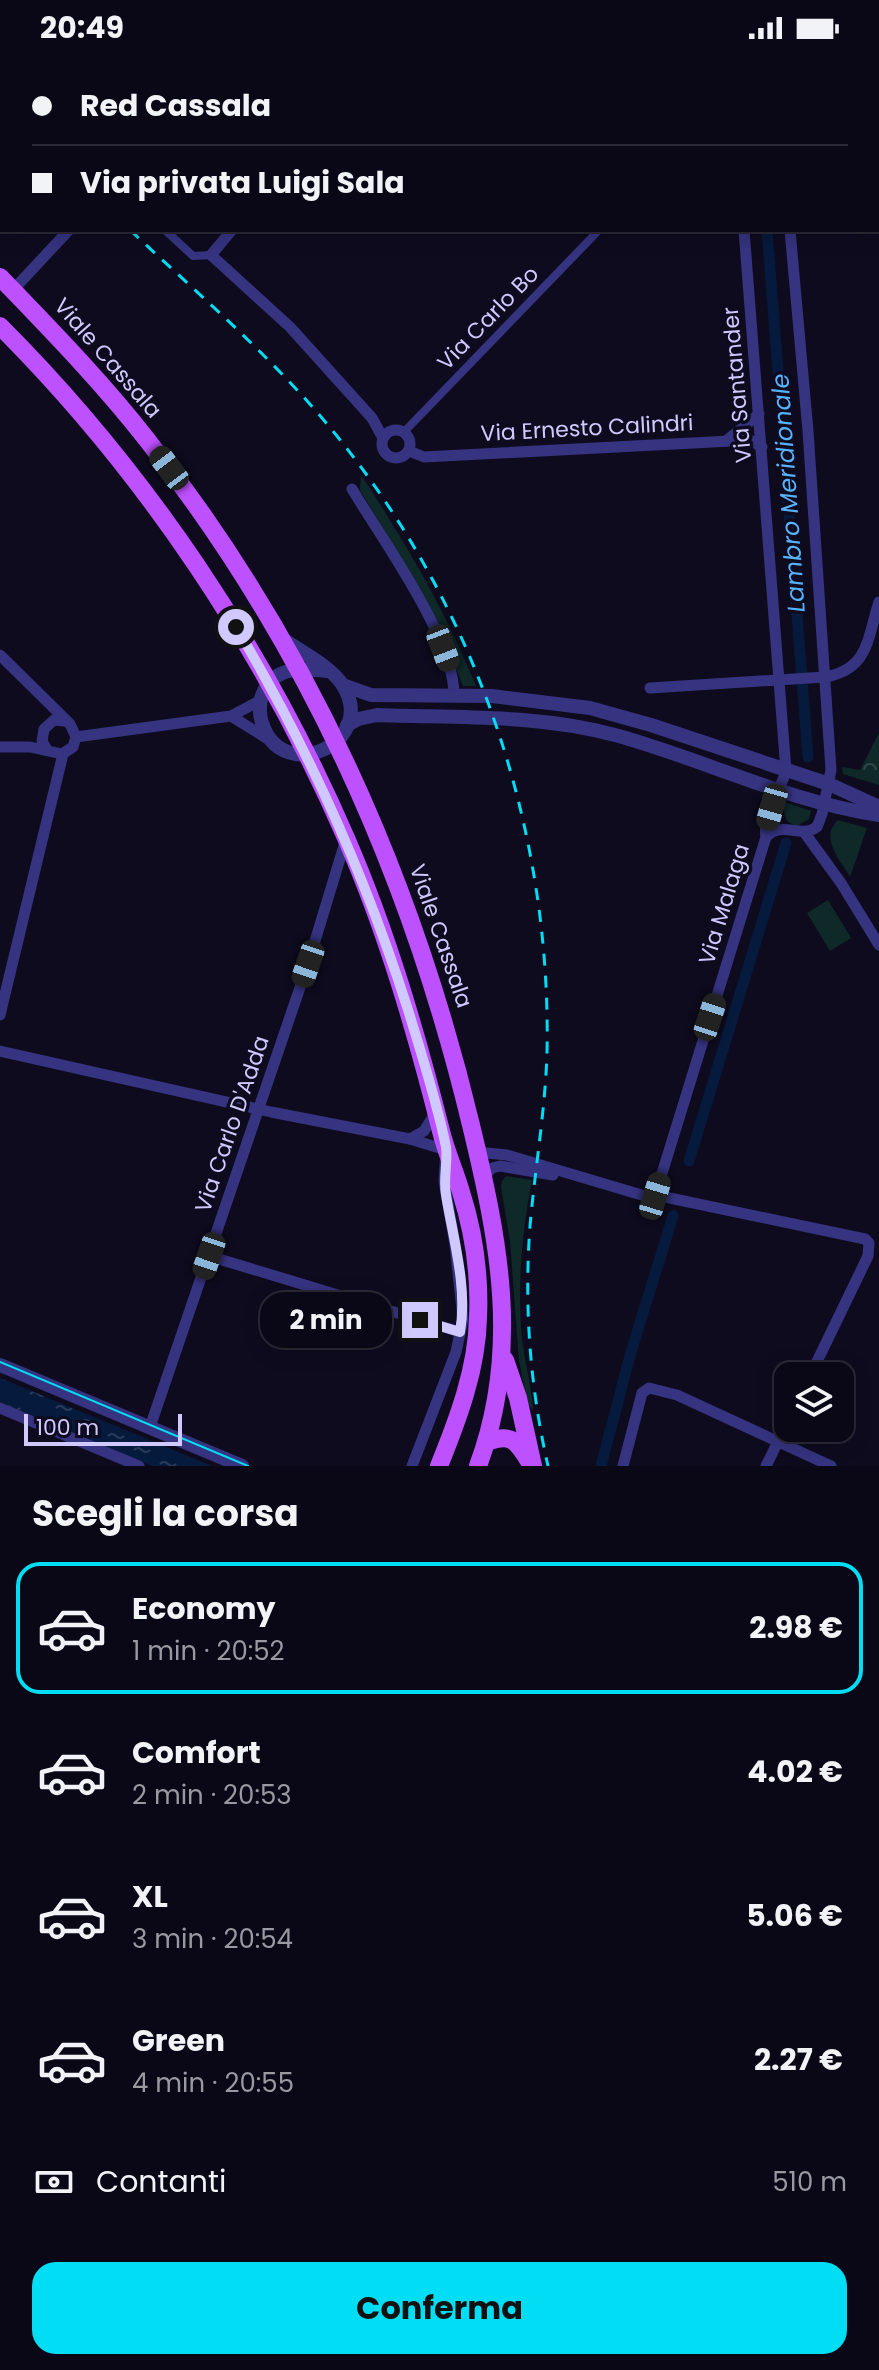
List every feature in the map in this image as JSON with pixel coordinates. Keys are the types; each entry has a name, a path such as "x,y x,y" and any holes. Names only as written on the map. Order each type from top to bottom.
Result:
{"main road":[{"name":"Viale Cassala","path":"6,283 88,370 148,441 222,543 280,636 373,819 412,917 441,1007 483,1177 501,1272 503,1354 497,1401 478,1466"},
{"path":"0,326 71,402 144,492 205,578 264,692 306,755 361,874 391,958 469,1221 479,1289 475,1354 461,1406 439,1466"},
{"path":"446,1150 477,1152"},
{"path":"503,1354 518,1398 532,1466"},
{"path":"487,1442 502,1438 516,1442 532,1466"}],"street":[{"path":"6,283 67,232"},
{"path":"167,232 193,256 211,255 290,327 372,418 383,438 382,449 388,457 400,458 409,451 409,439 404,432 392,430 383,438"},
{"path":"211,255 230,232"},
{"name":"Via Carlo Bo","path":"404,432 597,232"},
{"name":"Via Santander","path":"744,232 783,680"},
{"path":"766,837 772,831 788,828 804,832 817,827 831,770 821,677 808,431 790,232"},
{"name":"Via Ernesto Calindri","path":"409,451 424,457 725,442 759,414"},
{"path":"725,442 750,440 762,447"},
{"path":"352,489 406,577 443,648 452,671 454,696"},
{"path":"650,688 821,677 848,670 859,661 879,602"},
{"name":"Viale Cassala","path":"280,636 343,685"},
{"path":"0,655 74,729 76,737 73,747 63,754 6,746"},
{"path":"76,737 231,716 264,692 274,677 297,669 327,671"},
{"path":"783,680 786,771"},
{"path":"231,716 283,749 306,755 322,752 336,742 347,725 349,702 343,685"},
{"path":"343,685 371,695 524,698 590,708 829,784 879,807"},
{"path":"33,689 42,707 42,741 47,750"},
{"path":"264,692 261,722 273,742"},
{"path":"347,725 377,715 504,719 579,727 616,735 825,803 879,815"},
{"path":"6,746 54,720 65,721"},
{"path":"0,1015 63,754"},
{"name":"Via Malaga","path":"655,1196 766,837 774,798 781,789 786,771"},
{"path":"772,807 788,828"},
{"path":"804,832 879,945"},
{"name":"Via Carlo D'Adda","path":"150,1427 259,1109 346,838"},
{"path":"335,879 344,874 361,874"},
{"path":"0,1051 410,1139 446,1150 444,1181 461,1298 460,1332 456,1352 412,1466"},
{"path":"410,1139 424,1131 436,1111"},
{"path":"477,1152 507,1155 645,1196 857,1236 869,1243 868,1256 817,1362"},
{"path":"483,1177 492,1168 507,1166 585,1178"},
{"path":"209,1256 460,1332"},
{"path":"0,1365 242,1466"},
{"path":"623,1466 642,1393 649,1388 677,1395 831,1466"},
{"path":"0,1408 139,1466"},
{"path":"766,1466 778,1443"}],"green space":[{"path":"361,475 424,578 476,686 463,686 444,640 399,554 360,490"},
{"path":"879,733 879,785 843,774 842,767 860,770"},
{"path":"784,802 811,811 809,819 797,826 789,823 784,814"},
{"path":"838,820 867,828 850,877 831,841 830,834"},
{"path":"828,900 851,938 830,951 807,913"},
{"path":"506,1176 532,1180 523,1239 520,1299 522,1339 533,1411 528,1404 519,1361 510,1241 501,1187"}],"water":[{"path":"0,1378 212,1466 152,1466 0,1402"}],"waterway":[{"name":"Lambro Meridionale","path":"767,232 808,757"},
{"name":"Lambro Meridionale","path":"689,1161 786,843"},
{"name":"Lambro Meridionale","path":"601,1466 631,1352 673,1216"}],"tram line":[{"path":"0,1362 248,1466"}],"railway":[{"path":"132,232 277,369 322,418 375,486 421,559 460,636 493,715 518,798 535,882 545,968 546,1076 530,1226 528,1317 537,1407 548,1466"}],"route":[{"path":"236,627 319,780 346,838 391,958 434,1098 446,1150 444,1181 463,1319 460,1332 420,1320"}]}
